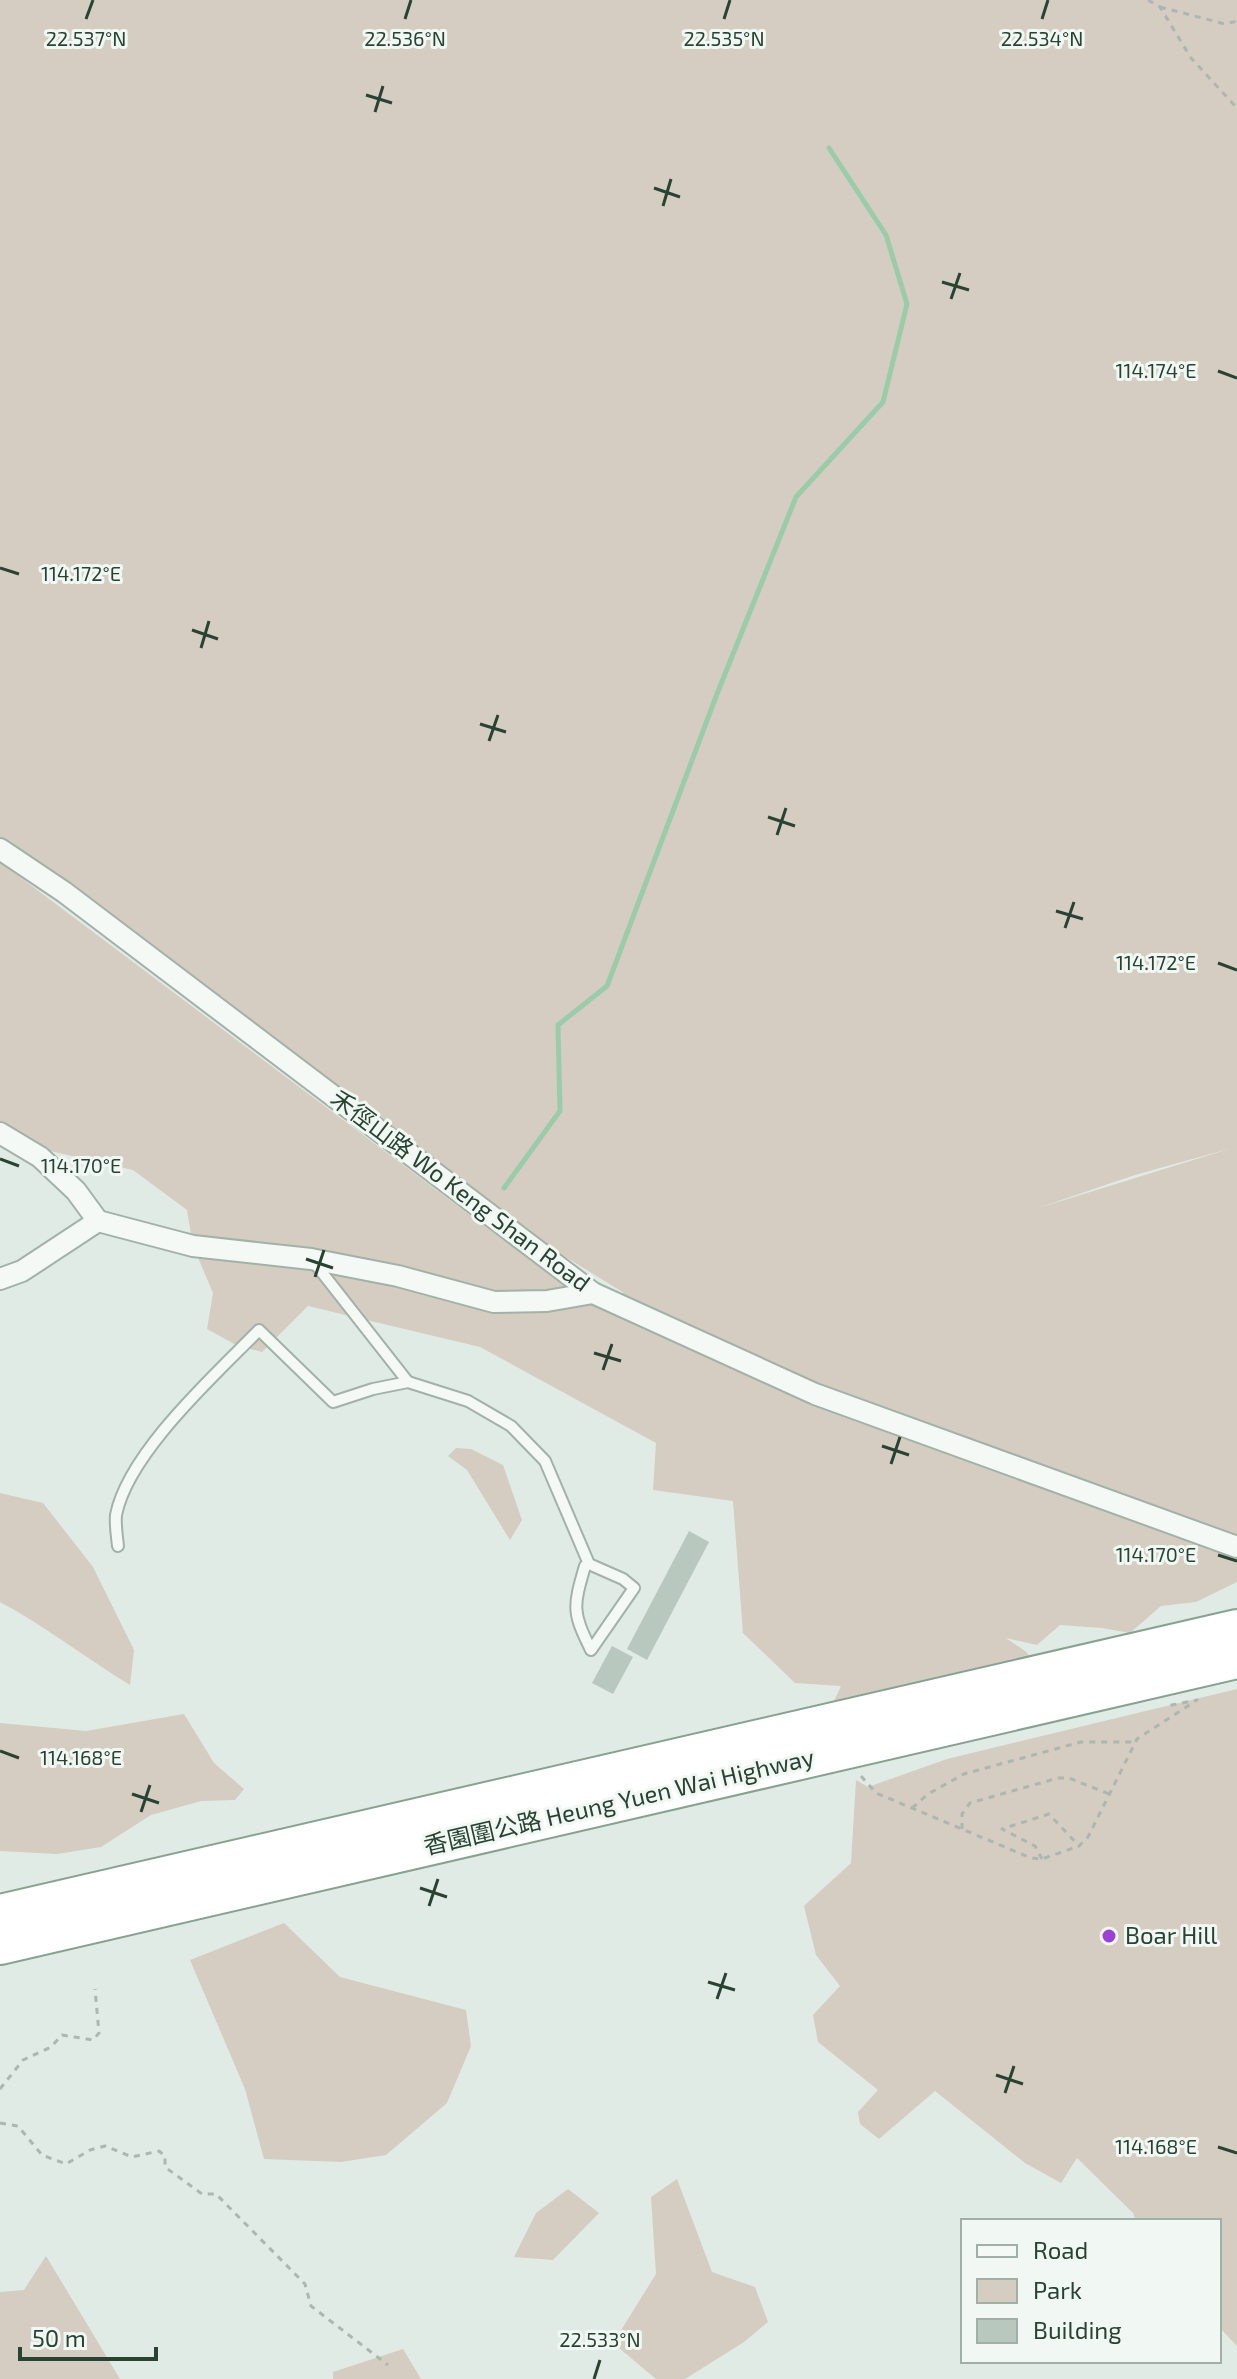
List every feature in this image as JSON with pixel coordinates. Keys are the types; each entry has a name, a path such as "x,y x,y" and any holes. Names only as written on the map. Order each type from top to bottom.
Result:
{"highway":[{"name":"香園圍公路 Heung Yuen Wai Highway","path":"0,1945 699,1768 1234,1644"},
{"name":"香園圍公路 Heung Yuen Wai Highway","path":"0,1914 699,1768"}],"street":[{"name":"禾徑山路 Wo Keng Shan Road","path":"0,849 64,892 593,1293 815,1394 1237,1547"},
{"path":"0,1133 40,1157 76,1191 98,1221 193,1246 311,1259 398,1276 494,1302 547,1301 593,1293"},
{"path":"0,1279 22,1271 98,1221"}],"lane":[{"path":"311,1259 408,1382"},
{"path":"118,1546 116,1516 130,1479 167,1424 259,1330 333,1402 408,1382 468,1401 511,1426 545,1461 589,1564 623,1579 634,1588 591,1650 577,1622 575,1601 585,1566 589,1564"}],"path":[{"path":"1148,0 1160,7 1225,24 1237,21"},
{"path":"1160,7 1191,58 1237,108"},
{"path":"867,1771 860,1777 876,1793 1031,1858 1042,1859 1079,1846 1088,1837 1136,1742 1197,1700 1167,1706"},
{"path":"912,1808 928,1794 964,1774 1081,1742 1136,1742"},
{"path":"962,1829 962,1814 970,1803 1058,1778 1069,1778 1109,1794"},
{"path":"1042,1859 1035,1846 1002,1829 1049,1814 1079,1846"},
{"path":"0,2089 23,2060 51,2047 62,2035 93,2040 99,2033 95,1989"},
{"path":"0,2123 18,2126 42,2155 66,2164 90,2150 105,2146 132,2157 159,2151 165,2156 165,2167 202,2194 216,2194 305,2284 311,2306 388,2365"}],"green space":[{"path":"0,0 1237,0 1237,1582 1196,1602 1161,1606 1130,1633 1060,1625 1037,1645 1006,1638 1036,1663 828,1714 841,1686 795,1683 743,1633 733,1501 653,1490 656,1443 480,1347 308,1306 262,1352 236,1345 207,1329 213,1293 193,1246 187,1210 133,1170 16,1143 0,1130 0,862 499,1237 593,1293 624,1293 543,1243 46,869 0,838","holes":["1232,1148 1035,1209 1135,1175"]},
{"path":"456,1448 471,1449 503,1465 522,1520 510,1540 467,1470 448,1456"},
{"path":"0,1493 43,1503 93,1567 134,1650 130,1685 0,1602"},
{"path":"1237,1689 1237,2346 1221,2329 1221,2219 1135,2219 1133,2213 1077,2158 1061,2183 1025,2163 935,2091 879,2139 860,2124 858,2112 878,2090 818,2042 813,2015 840,1986 816,1955 804,1906 851,1863 856,1780 868,1787 947,1759"},
{"path":"184,1714 214,1763 244,1789 235,1800 201,1801 151,1815 101,1847 57,1854 0,1851 0,1723 86,1731"},
{"path":"284,1923 340,1977 466,2010 471,2046 447,2103 386,2155 341,2162 264,2159 245,2089 190,1960"},
{"path":"677,2179 712,2272 755,2287 768,2322 744,2342 685,2379 656,2379 613,2343 656,2274 651,2197"},
{"path":"568,2189 599,2213 553,2260 514,2257 536,2213"},
{"path":"46,2256 120,2379 0,2379 0,2292 24,2290"},
{"path":"403,2349 421,2379 333,2379 333,2372"}],"building":[{"path":"689,1531 709,1542 647,1660 627,1649"},
{"path":"612,1646 633,1657 613,1694 592,1683"}],"waterway":[{"path":"504,1188 560,1111 558,1025 607,986 717,694 796,497 883,402 907,304 886,235 829,148"}],"place":[{"name":"Boar Hill","path":"1109,1936"}]}
